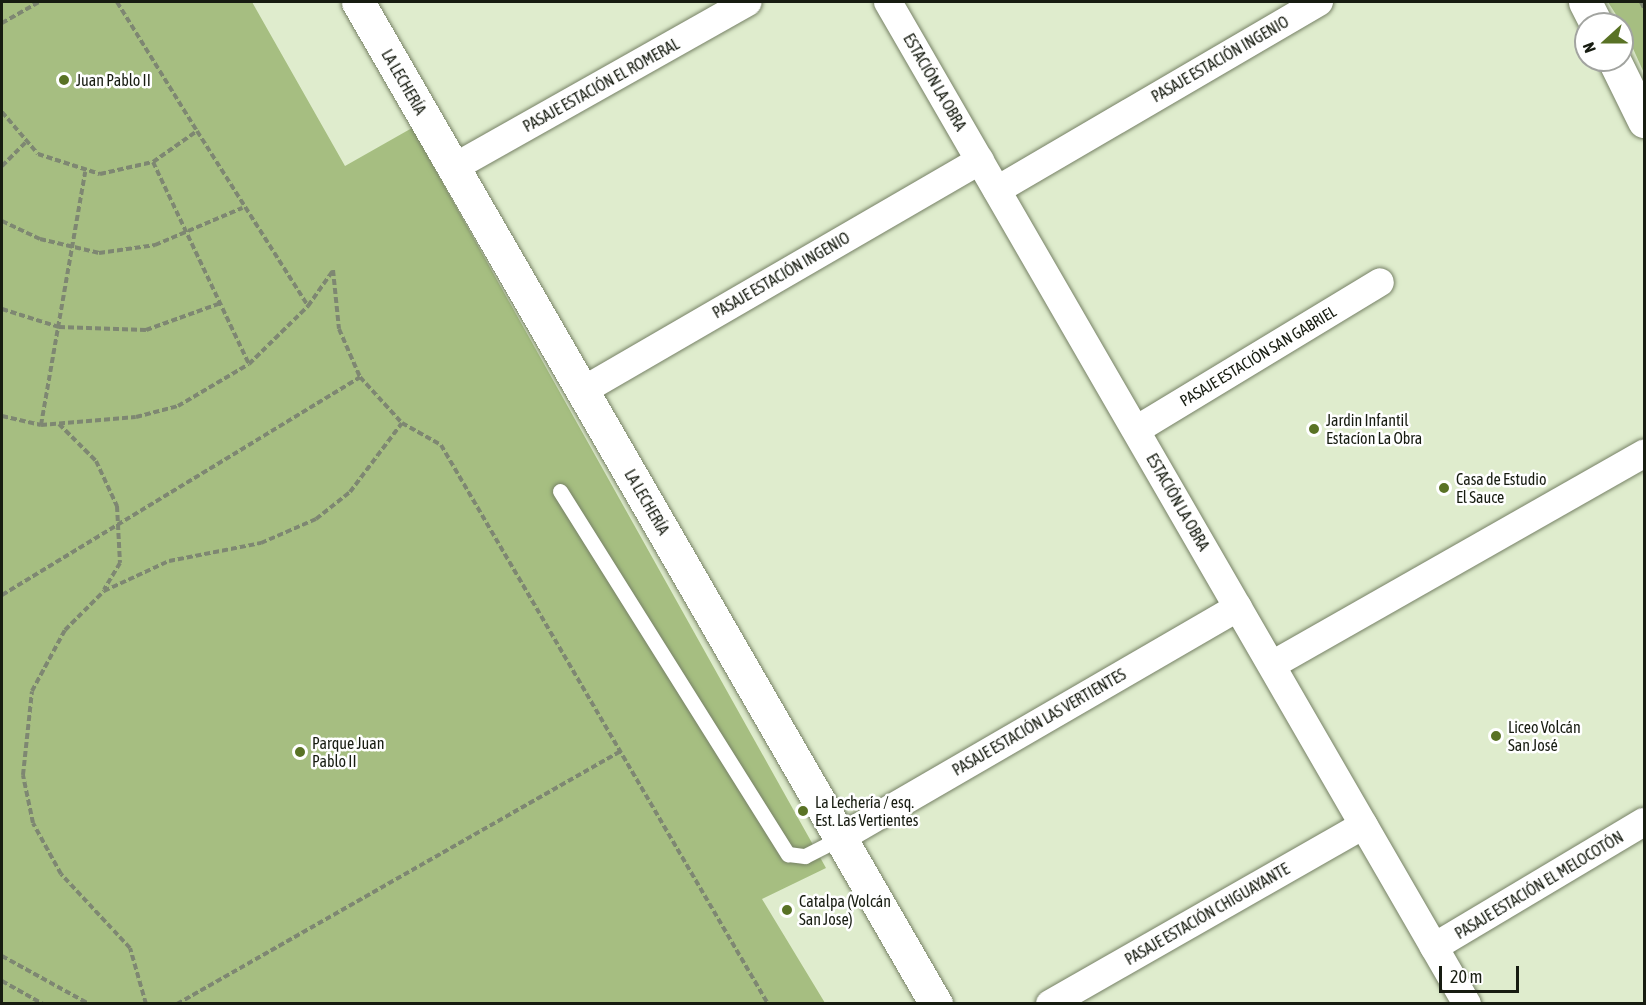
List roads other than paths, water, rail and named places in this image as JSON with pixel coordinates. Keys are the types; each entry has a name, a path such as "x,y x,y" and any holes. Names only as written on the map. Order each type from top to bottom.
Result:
{"street":[{"name":"LA LECHERÍA","path":"358,2 936,1004"},
{"name":"PASAJE ESTACIÓN EL ROMERAL","path":"453,168 748,2"},
{"name":"ESTACIÓN LA OBRA","path":"888,2 1467,1004"},
{"name":"PASAJE ESTACIÓN INGENIO","path":"997,190 1319,2"},
{"path":"1620,72 1644,121"},
{"name":"PASAJE ESTACIÓN INGENIO","path":"582,391 980,160"},
{"name":"PASAJE ESTACIÓN SAN GABRIEL","path":"1136,430 1380,282"},
{"path":"1272,665 1644,454"},
{"name":"PASAJE ESTACIÓN LAS VERTIENTES","path":"840,838 1238,607"},
{"name":"PASAJE ESTACIÓN EL MELOCOTÓN","path":"1434,947 1644,822"},
{"name":"PASAJE ESTACIÓN CHIGUAYANTE","path":"1050,1004 1364,825"}],"lane":[{"path":"560,491 788,854 805,856 840,838"}],"place":[{"name":"Juan Pablo II","path":"64,80"},
{"name":"Jardin Infantil Estacíon La Obra","path":"1314,429"},
{"name":"Casa de Estudio El Sauce","path":"1444,488"},
{"name":"Liceo Volcán San José","path":"1496,736"},
{"name":"Parque Juan Pablo II","path":"300,752"},
{"name":"La Lechería / esq. Est. Las Vertientes","path":"803,811"},
{"name":"Catalpa (Volcán San Jose)","path":"787,910"}]}
